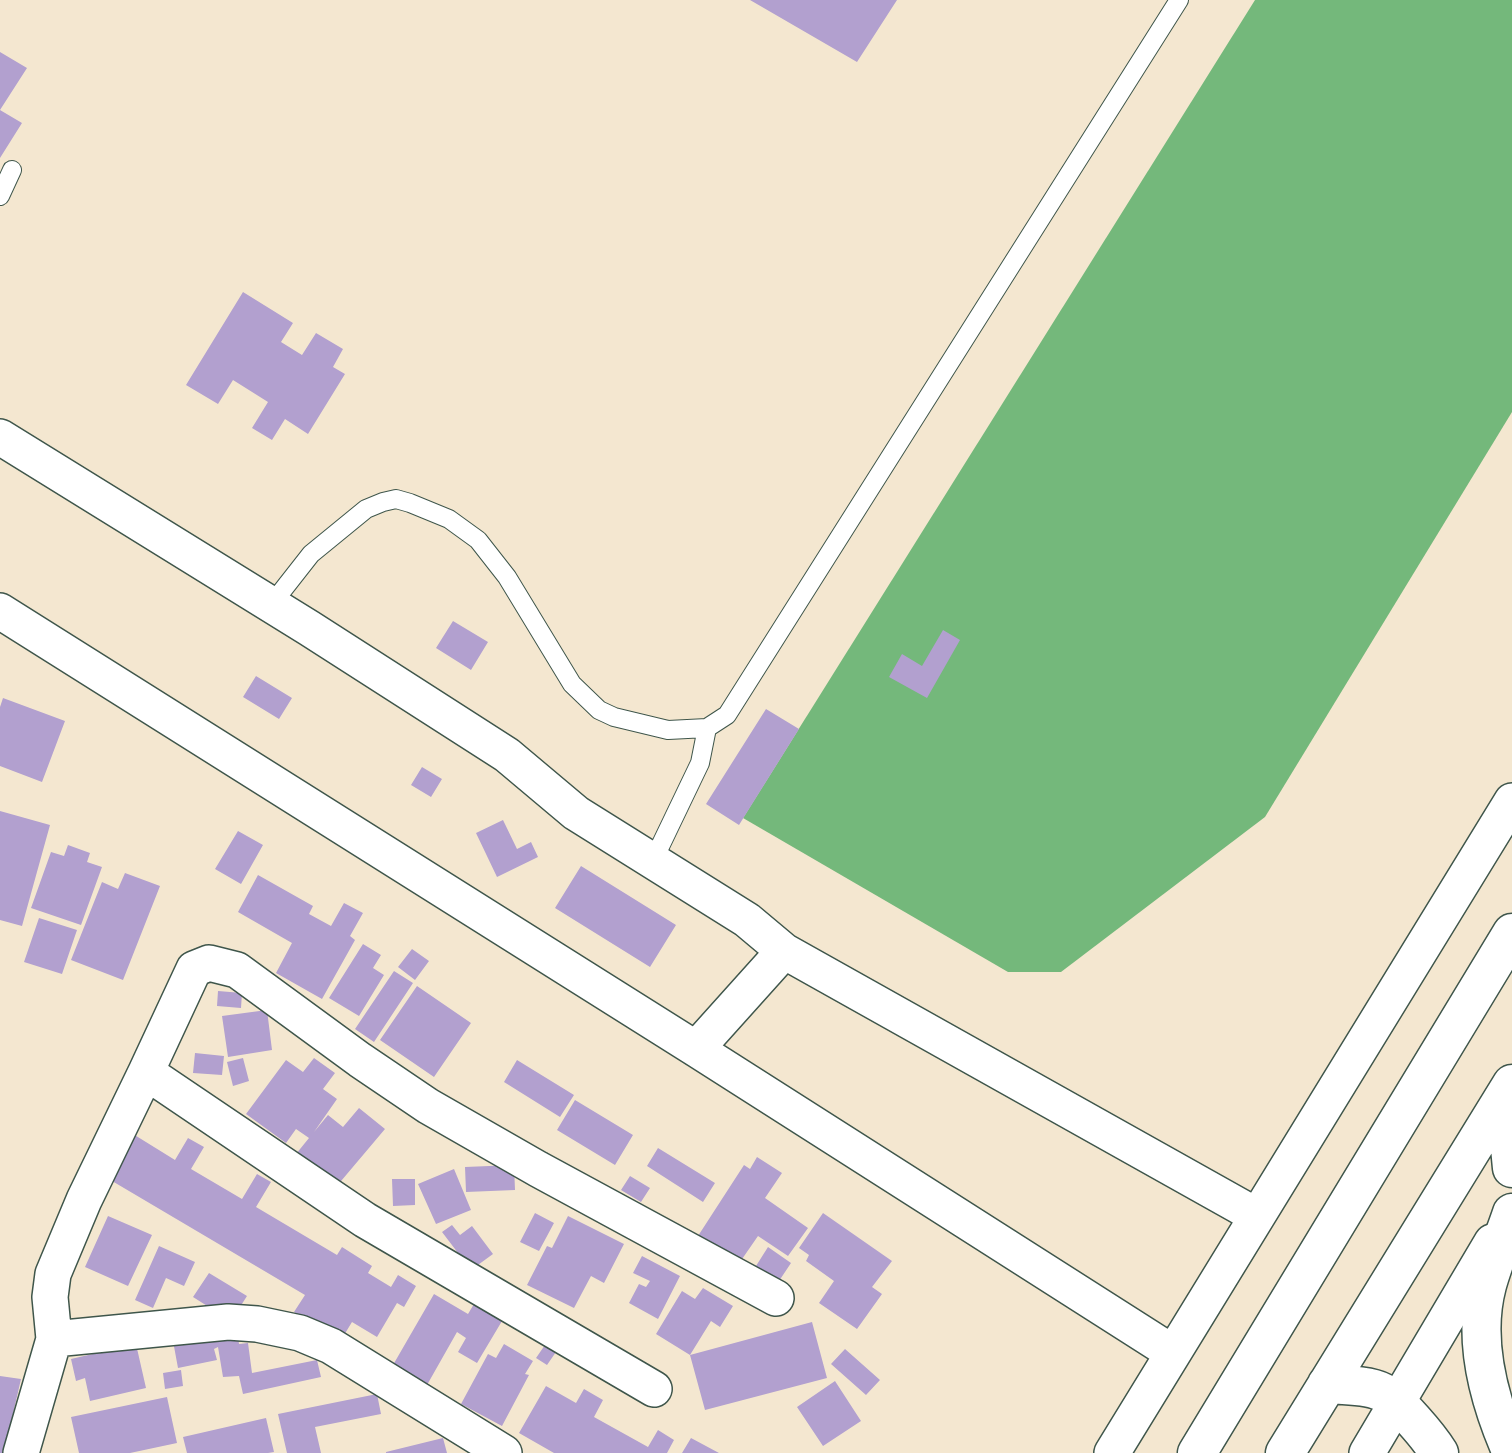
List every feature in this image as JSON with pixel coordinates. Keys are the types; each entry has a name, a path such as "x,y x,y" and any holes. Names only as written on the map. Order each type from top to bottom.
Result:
{"main road":[{"path":"1197,1453 1512,933"},
{"path":"1508,1090 1512,1168"},
{"path":"1285,1453 1508,1090"},
{"path":"1512,1211 1487,1285 1482,1315 1483,1358 1491,1399 1512,1453"},
{"path":"1327,1384 1350,1385 1381,1392 1431,1441 1438,1453"}],"street":[{"path":"0,437 507,755 576,813 747,920 785,951 1257,1216"},
{"path":"0,611 1173,1353"},
{"path":"1112,1453 1512,801"},
{"path":"696,1049 785,951"},
{"path":"21,1453 54,1339 50,1297 53,1274 84,1200 194,969 209,962 237,970 428,1106 776,1298"},
{"path":"146,1072 365,1220 654,1389"},
{"path":"1367,1453 1512,1211"},
{"path":"54,1339 228,1322 257,1324 300,1333 331,1346 504,1453"}],"lane":[{"path":"271,605 311,554 366,509 396,499 449,519 478,540 507,577 572,684 599,710 614,717 668,730 707,728 727,715 1179,0"},
{"path":"0,195 12,170"},
{"path":"653,861 700,763 707,728"}],"green space":[{"path":"1255,0 1512,0 1512,412 1265,817 1061,972 1008,972 743,818"}],"building":[{"path":"750,0 897,0 857,62"},
{"path":"0,52 27,68 0,110"},
{"path":"0,110 22,123 0,158"},
{"path":"243,292 293,323 281,342 302,355 316,333 343,349 333,367 345,374 308,434 285,419 272,440 252,428 268,402 233,380 218,404 186,385"},
{"path":"453,621 488,642 471,670 436,648"},
{"path":"943,630 960,640 927,698 889,677 902,654 922,666"},
{"path":"256,676 292,698 279,719 243,697"},
{"path":"3,698 65,721 42,782 0,766 0,707"},
{"path":"766,709 799,729 739,825 706,804"},
{"path":"422,767 442,779 431,797 411,785"},
{"path":"0,811 50,825 22,926 0,920"},
{"path":"503,820 517,849 531,842 538,857 497,877 476,833"},
{"path":"238,831 263,845 241,884 215,869"},
{"path":"68,845 90,853 87,862 102,867 81,925 31,908 51,852 64,856"},
{"path":"581,866 676,925 650,967 555,908"},
{"path":"125,873 160,886 123,980 71,960 102,882 118,889"},
{"path":"258,875 313,906 309,914 331,926 344,903 363,913 350,936 355,940 322,999 276,973 292,943 238,912"},
{"path":"39,918 77,930 62,974 24,962"},
{"path":"363,944 381,955 373,968 384,975 359,1016 329,998"},
{"path":"412,949 429,961 415,980 398,967"},
{"path":"394,971 413,983 374,1042 355,1029"},
{"path":"417,986 471,1023 434,1077 380,1040"},
{"path":"218,991 242,993 241,1008 217,1006"},
{"path":"267,1010 272,1050 228,1057 222,1016"},
{"path":"195,1053 224,1056 222,1075 193,1073"},
{"path":"243,1058 249,1081 233,1086 227,1062"},
{"path":"314,1058 335,1073 323,1089 337,1099 314,1132 328,1115 343,1127 359,1108 385,1129 336,1187 296,1154 309,1138 296,1129 286,1143 246,1114 286,1060 303,1072"},
{"path":"517,1060 574,1095 560,1117 504,1082"},
{"path":"575,1100 633,1135 615,1165 557,1130"},
{"path":"133,1134 175,1160 188,1138 204,1147 191,1169 242,1199 257,1174 271,1182 256,1207 337,1255 342,1247 372,1266 368,1273 391,1287 398,1275 416,1286 404,1307 397,1303 377,1337 352,1322 341,1340 294,1312 305,1295 107,1178"},
{"path":"658,1148 715,1183 703,1202 647,1166"},
{"path":"757,1157 782,1173 765,1198 808,1228 788,1256 758,1236 740,1262 698,1236 744,1165 750,1169"},
{"path":"514,1165 515,1190 466,1192 465,1167"},
{"path":"454,1169 471,1210 436,1224 418,1184"},
{"path":"630,1176 650,1188 641,1202 621,1190"},
{"path":"392,1179 415,1179 415,1205 393,1206"},
{"path":"535,1213 554,1223 539,1251 520,1242"},
{"path":"823,1213 892,1261 872,1287 882,1294 857,1329 819,1303 834,1281 806,1261 809,1255 799,1248"},
{"path":"108,1216 152,1235 128,1286 85,1267"},
{"path":"568,1216 624,1244 604,1283 591,1276 574,1308 527,1285 547,1246 552,1248"},
{"path":"452,1225 460,1235 472,1226 493,1254 471,1270 442,1232"},
{"path":"159,1246 195,1262 184,1286 166,1278 153,1308 135,1300"},
{"path":"768,1247 791,1263 779,1281 756,1266"},
{"path":"642,1256 680,1276 658,1319 629,1303 639,1284 646,1287 650,1281 633,1273"},
{"path":"209,1273 247,1296 231,1321 193,1297"},
{"path":"703,1288 733,1306 720,1327 711,1321 690,1355 656,1334 682,1291 695,1299"},
{"path":"434,1294 468,1314 474,1304 502,1321 477,1363 458,1352 466,1338 457,1332 427,1385 393,1365"},
{"path":"812,1322 827,1378 705,1410 690,1355"},
{"path":"237,1329 239,1344 248,1343 252,1373 317,1360 321,1377 243,1394 239,1376 223,1377 218,1347 214,1349 217,1360 178,1368 173,1341"},
{"path":"136,1344 146,1388 90,1401 85,1378 76,1381 71,1359"},
{"path":"504,1344 533,1361 525,1374 529,1375 502,1426 461,1404 488,1354 496,1358"},
{"path":"545,1345 556,1352 547,1365 536,1358"},
{"path":"845,1349 880,1380 866,1395 831,1364"},
{"path":"181,1370 183,1386 165,1389 163,1373"},
{"path":"0,1376 21,1379 4,1453 0,1453"},
{"path":"835,1381 861,1421 823,1446 797,1407"},
{"path":"546,1386 576,1403 584,1389 603,1400 594,1417 648,1447 658,1430 674,1440 667,1453 554,1453 519,1433"},
{"path":"377,1394 381,1414 315,1427 321,1453 287,1453 278,1414"},
{"path":"167,1397 177,1443 130,1453 79,1453 71,1417"},
{"path":"266,1418 274,1452 187,1453 183,1437"},
{"path":"443,1438 447,1453 386,1453 386,1452"},
{"path":"691,1438 719,1453 682,1453"}]}
